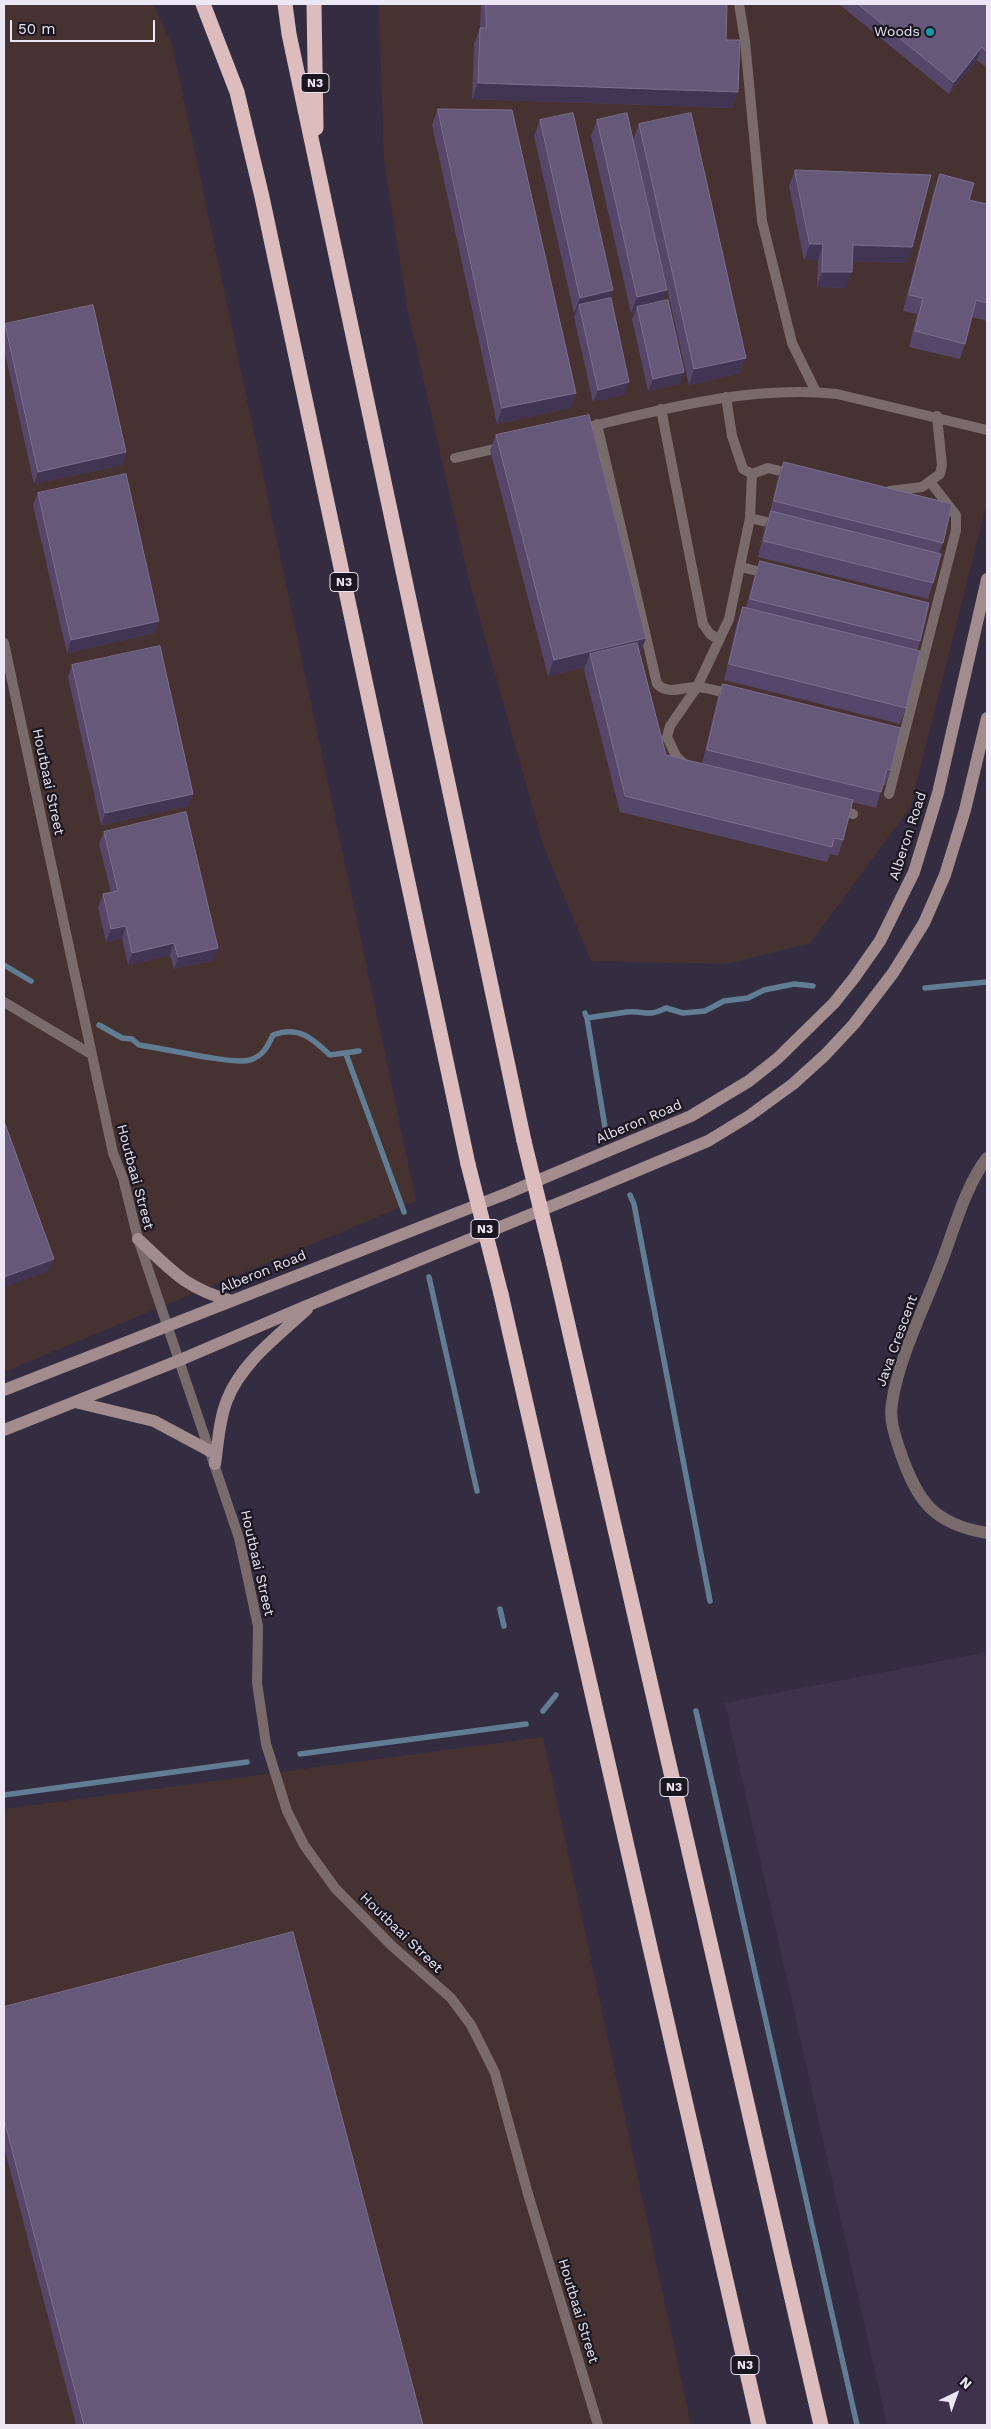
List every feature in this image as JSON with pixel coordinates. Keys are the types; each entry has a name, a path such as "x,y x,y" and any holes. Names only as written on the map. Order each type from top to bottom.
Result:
{"highway":[{"name":"N3","path":"203,4 237,92 262,197 468,1164 502,1294 759,2425"},
{"path":"284,4 316,162"},
{"name":"N3","path":"314,4 316,162 524,1141 554,1264 821,2425"},
{"path":"795,2308 826,2425"}],"main road":[{"name":"Alberon Road","path":"4,1390 508,1193 691,1116 749,1081 813,1025 834,1003 880,941 914,872 938,793 987,579"},
{"path":"4,1430 180,1360 708,1141 749,1116 793,1084 825,1055 854,1024 894,973 924,923 945,875 965,810 987,718"},
{"path":"138,1238 176,1275 194,1288 232,1300"},
{"path":"215,1464 224,1409 234,1384 246,1366 315,1303"},
{"path":"74,1402 154,1421 210,1451"}],"street":[{"name":"Java Crescent","path":"987,1158 979,1169 894,1390 892,1417 896,1437 909,1477 919,1497 943,1520 956,1526 987,1533"}],"lane":[{"path":"739,4 745,41 762,222 792,343 816,392"},
{"path":"569,431 726,397 816,392 837,394 937,416 987,430"},
{"path":"726,397 739,459 743,469 752,474 768,468 806,477"},
{"path":"660,410 703,624 710,634 719,640"},
{"path":"878,491 906,491 931,483 941,471 937,416"},
{"path":"597,424 657,684 662,688 671,690 697,687 744,698"},
{"path":"455,458 512,445"},
{"path":"692,771 676,756 667,737 670,726 697,687 728,619 750,518 752,474"},
{"path":"889,794 900,733 930,613 942,566 956,530 956,515 931,483"},
{"path":"750,518 788,528"},
{"path":"740,567 779,577"},
{"name":"Houtbaai Street","path":"4,643 112,1153 123,1178 138,1238 215,1464 243,1555 258,1626 257,1683 266,1744 287,1812 304,1845 335,1888 391,1945 451,1998 471,2025 495,2073 528,2194 598,2425"},
{"path":"825,806 853,814"},
{"path":"4,1002 91,1054"}],"shaded area":[{"path":"4,4 153,4 172,44 416,1201 4,1372"},
{"path":"379,4 987,4 987,502 910,808 810,943 726,964 591,961 543,845 469,580 408,311 384,161"},
{"path":"987,1652 987,2425 887,2425 725,1703"},
{"path":"543,1737 691,2425 4,2425 4,1809"}],"building":[{"path":"486,4 727,4 726,40 740,40 738,92 478,83 480,28 486,28"},
{"name":"Woods","path":"858,4 987,4 987,52 982,47 954,82"},
{"path":"438,109 512,110 576,393 502,408"},
{"path":"573,113 613,290 580,298 540,120"},
{"path":"627,113 667,290 637,297 597,120"},
{"path":"691,113 746,358 694,369 639,124"},
{"path":"795,170 931,175 912,247 853,245 852,272 822,272 823,244 810,244"},
{"path":"940,174 974,183 969,200 987,204 987,303 976,300 965,344 915,331 923,298 909,295"},
{"path":"611,298 629,382 598,390 579,305"},
{"path":"668,300 684,372 653,379 637,307"},
{"path":"93,305 126,452 38,472 5,324"},
{"path":"589,415 646,638 554,660 496,435"},
{"path":"784,462 952,504 943,543 774,501"},
{"path":"126,474 159,621 71,640 38,493"},
{"path":"771,511 941,554 933,583 764,541"},
{"path":"760,561 929,603 920,641 750,599"},
{"path":"743,607 920,651 906,708 729,664"},
{"path":"637,643 666,755 853,800 843,840 834,838 832,847 625,796 590,654"},
{"path":"160,646 193,794 105,813 72,665"},
{"path":"723,684 901,728 891,770 887,769 881,792 707,750"},
{"path":"186,812 218,948 178,957 174,943 132,953 126,926 111,929 103,894 118,891 104,832"},
{"path":"4,1121 54,1259 4,1277"},
{"path":"293,1932 423,2425 84,2425 4,2119 4,2007"}],"waterway":[{"path":"4,965 31,981"},
{"path":"925,988 987,982"},
{"path":"587,1018 627,1012 654,1013 666,1008 683,1013 705,1011 724,1001 748,998 764,990 794,984 813,986"},
{"path":"585,1013 605,1127"},
{"path":"99,1025 122,1038 132,1039 139,1045 229,1060 241,1061 255,1058 264,1050 273,1035 282,1032 305,1035 330,1055 359,1051"},
{"path":"346,1054 404,1212"},
{"path":"630,1195 634,1204 710,1601"},
{"path":"429,1277 477,1491"},
{"path":"500,1609 504,1626"},
{"path":"543,1711 556,1695"},
{"path":"696,1711 857,2425"},
{"path":"300,1754 526,1724"},
{"path":"4,1795 247,1762"}],"place":[{"name":"Woods","path":"930,32"}]}
